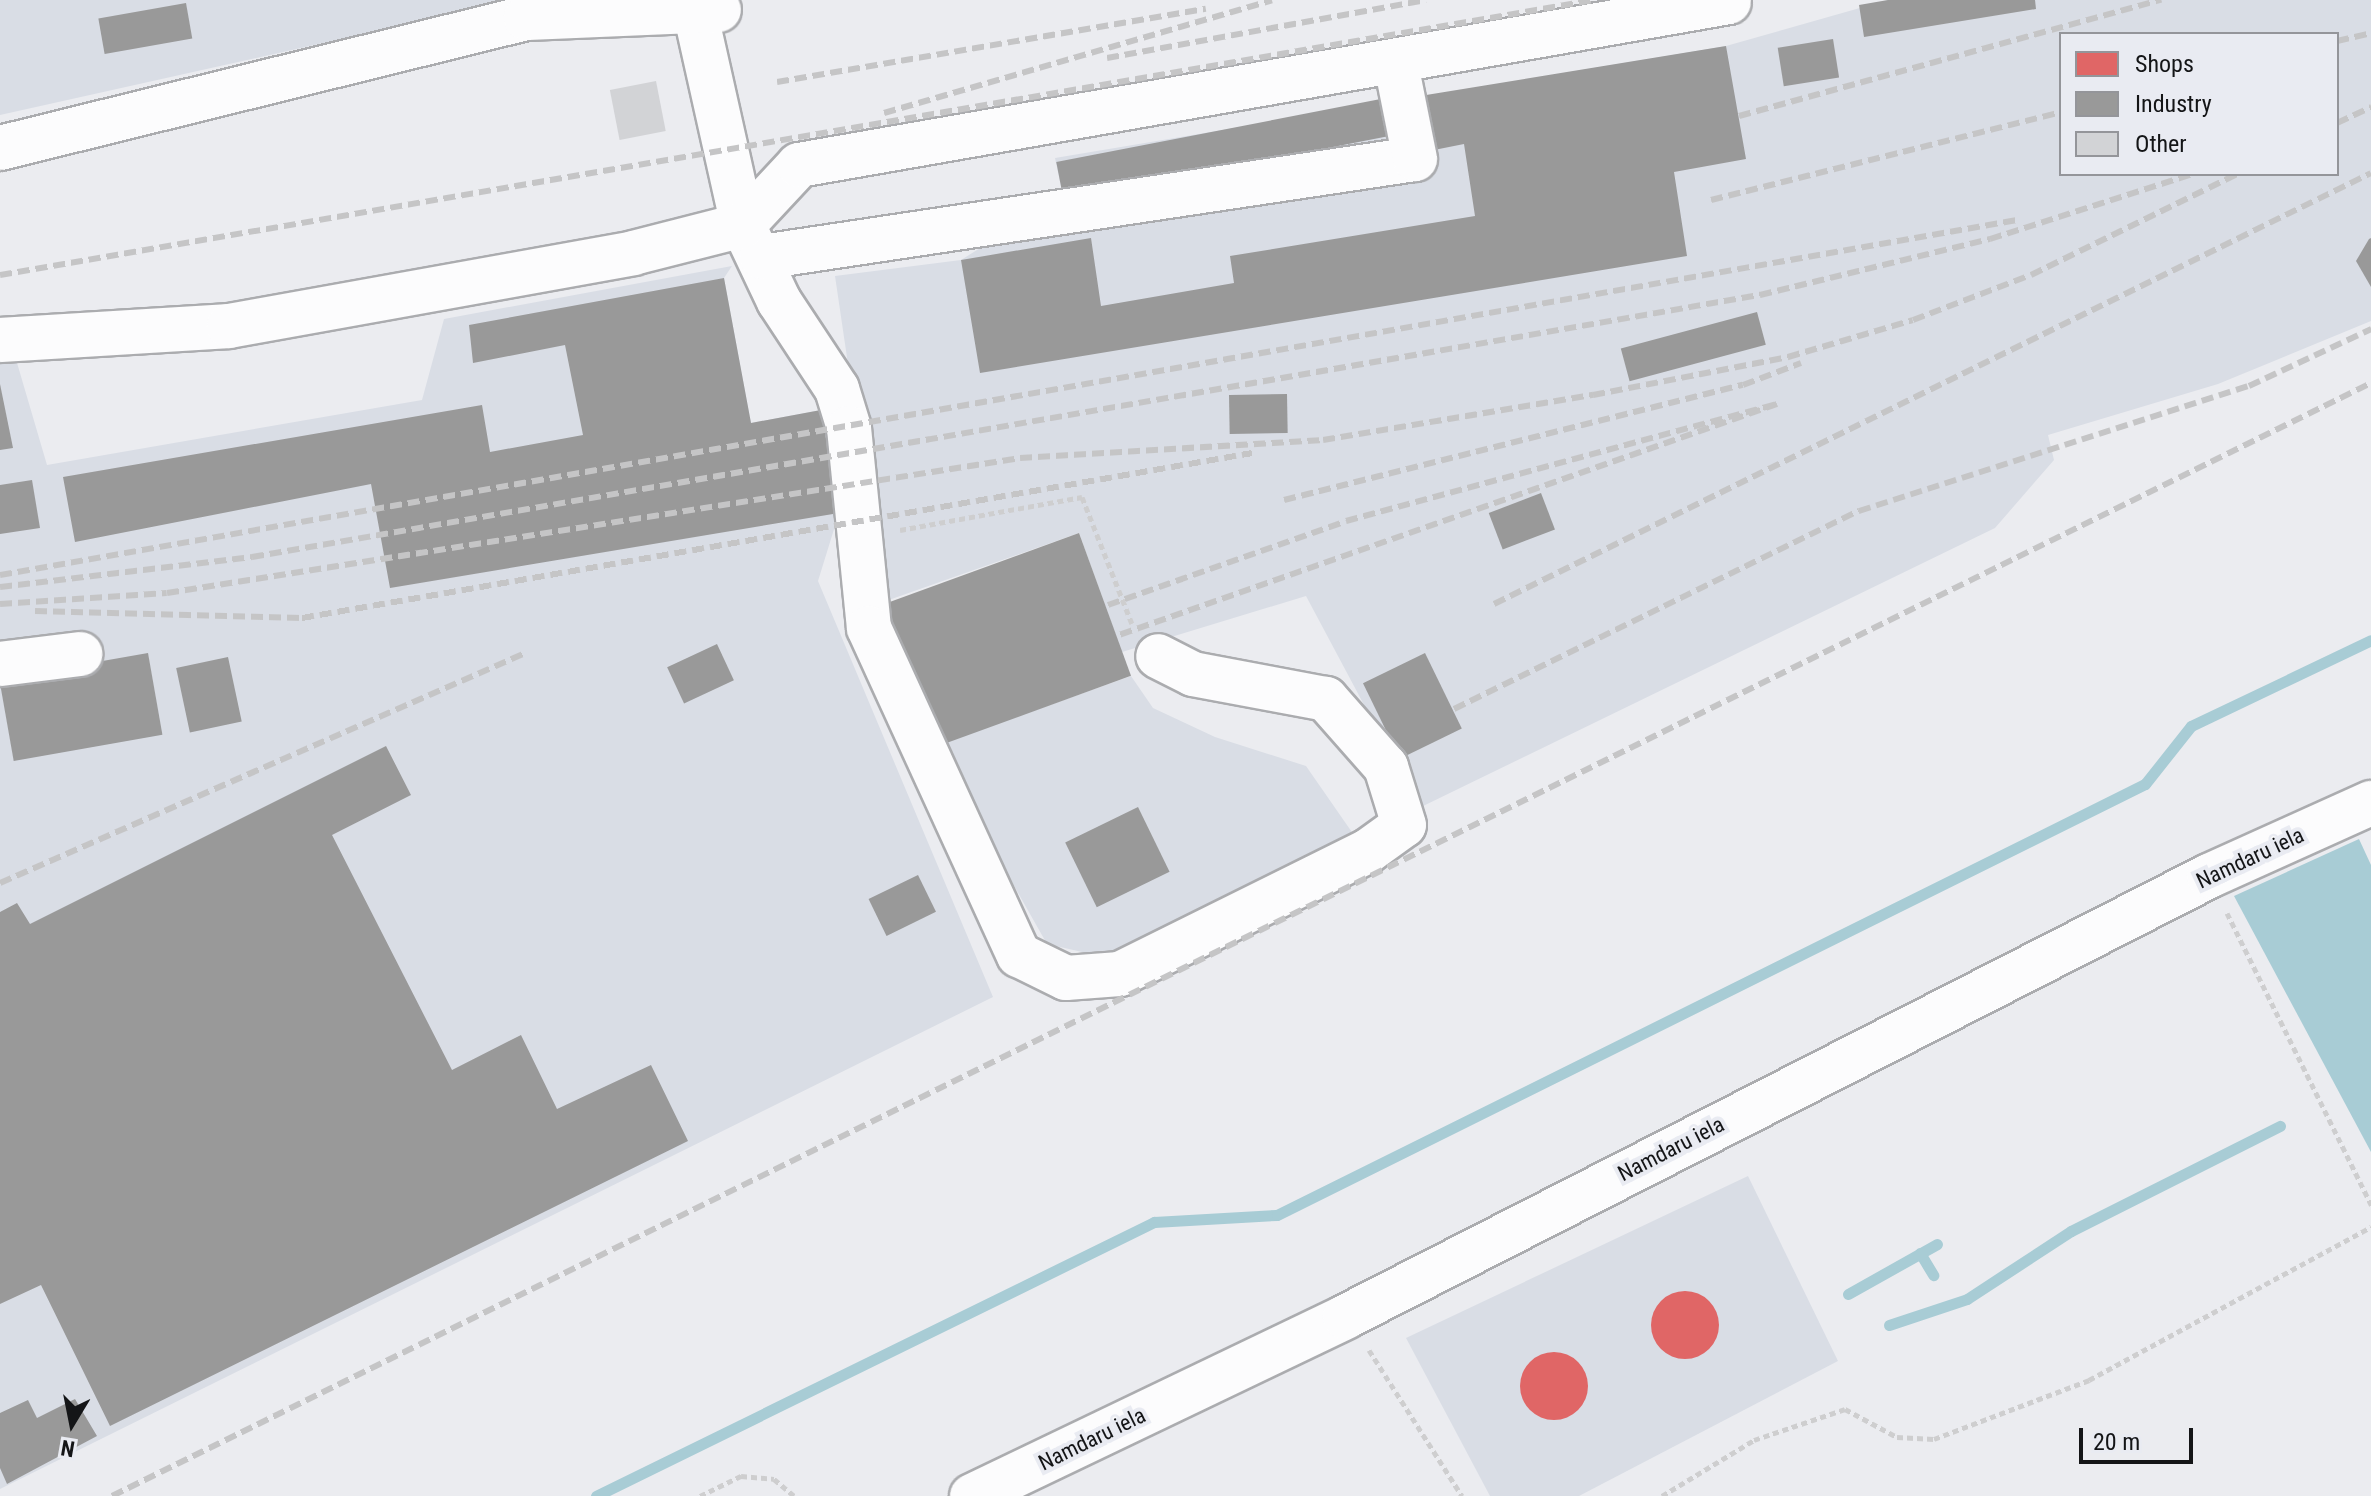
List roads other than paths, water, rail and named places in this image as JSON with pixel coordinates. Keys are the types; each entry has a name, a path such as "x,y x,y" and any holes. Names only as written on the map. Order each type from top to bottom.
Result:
{"street":[{"path":"753,241 799,165 1396,64 1729,2"},
{"path":"0,148 526,18 707,11 753,241 779,301 837,389 849,428 869,628 976,871 1019,955 1066,978 1120,974 1368,851 1404,825 1386,767 1326,699 1193,674 1158,656"},
{"path":"0,340 229,326 633,253 753,241 1415,159 1396,64"},
{"path":"0,664 80,654"},
{"name":"Namdaru iela","path":"972,1496 1345,1317 2209,876 2371,803"}],"water":[{"path":"2359,839 2371,865 2371,1152 2234,896"}],"waterway":[{"path":"596,1496 1154,1222 1277,1215 2145,784 2191,726 2371,640"},
{"path":"1889,1325 1967,1299 2071,1231 2280,1126"},
{"path":"1848,1294 1937,1244"},
{"path":"1920,1253 1933,1275"}],"railway":[{"path":"884,113 1272,0"},
{"path":"1107,58 1426,0"},
{"path":"0,275 1593,0"},
{"path":"1739,116 2161,0"},
{"path":"777,82 1206,9"},
{"path":"2339,41 2371,33"},
{"path":"2339,122 2371,107"},
{"path":"1711,200 2059,113"},
{"path":"1494,604 2371,173"},
{"path":"0,587 252,557 1760,295 1990,239 2187,176"},
{"path":"0,604 167,593 1020,458 1323,440 1593,395 1788,357 1913,320 2031,275 2233,176"},
{"path":"0,575 2017,220"},
{"path":"1454,709 1859,511 2249,386 2371,329"},
{"path":"1284,500 1743,385 1801,363"},
{"path":"112,1496 2371,383"},
{"path":"1108,605 1346,521 1777,404 1119,635"},
{"path":"35,611 302,618 1252,453"},
{"path":"0,883 523,654"}]}
